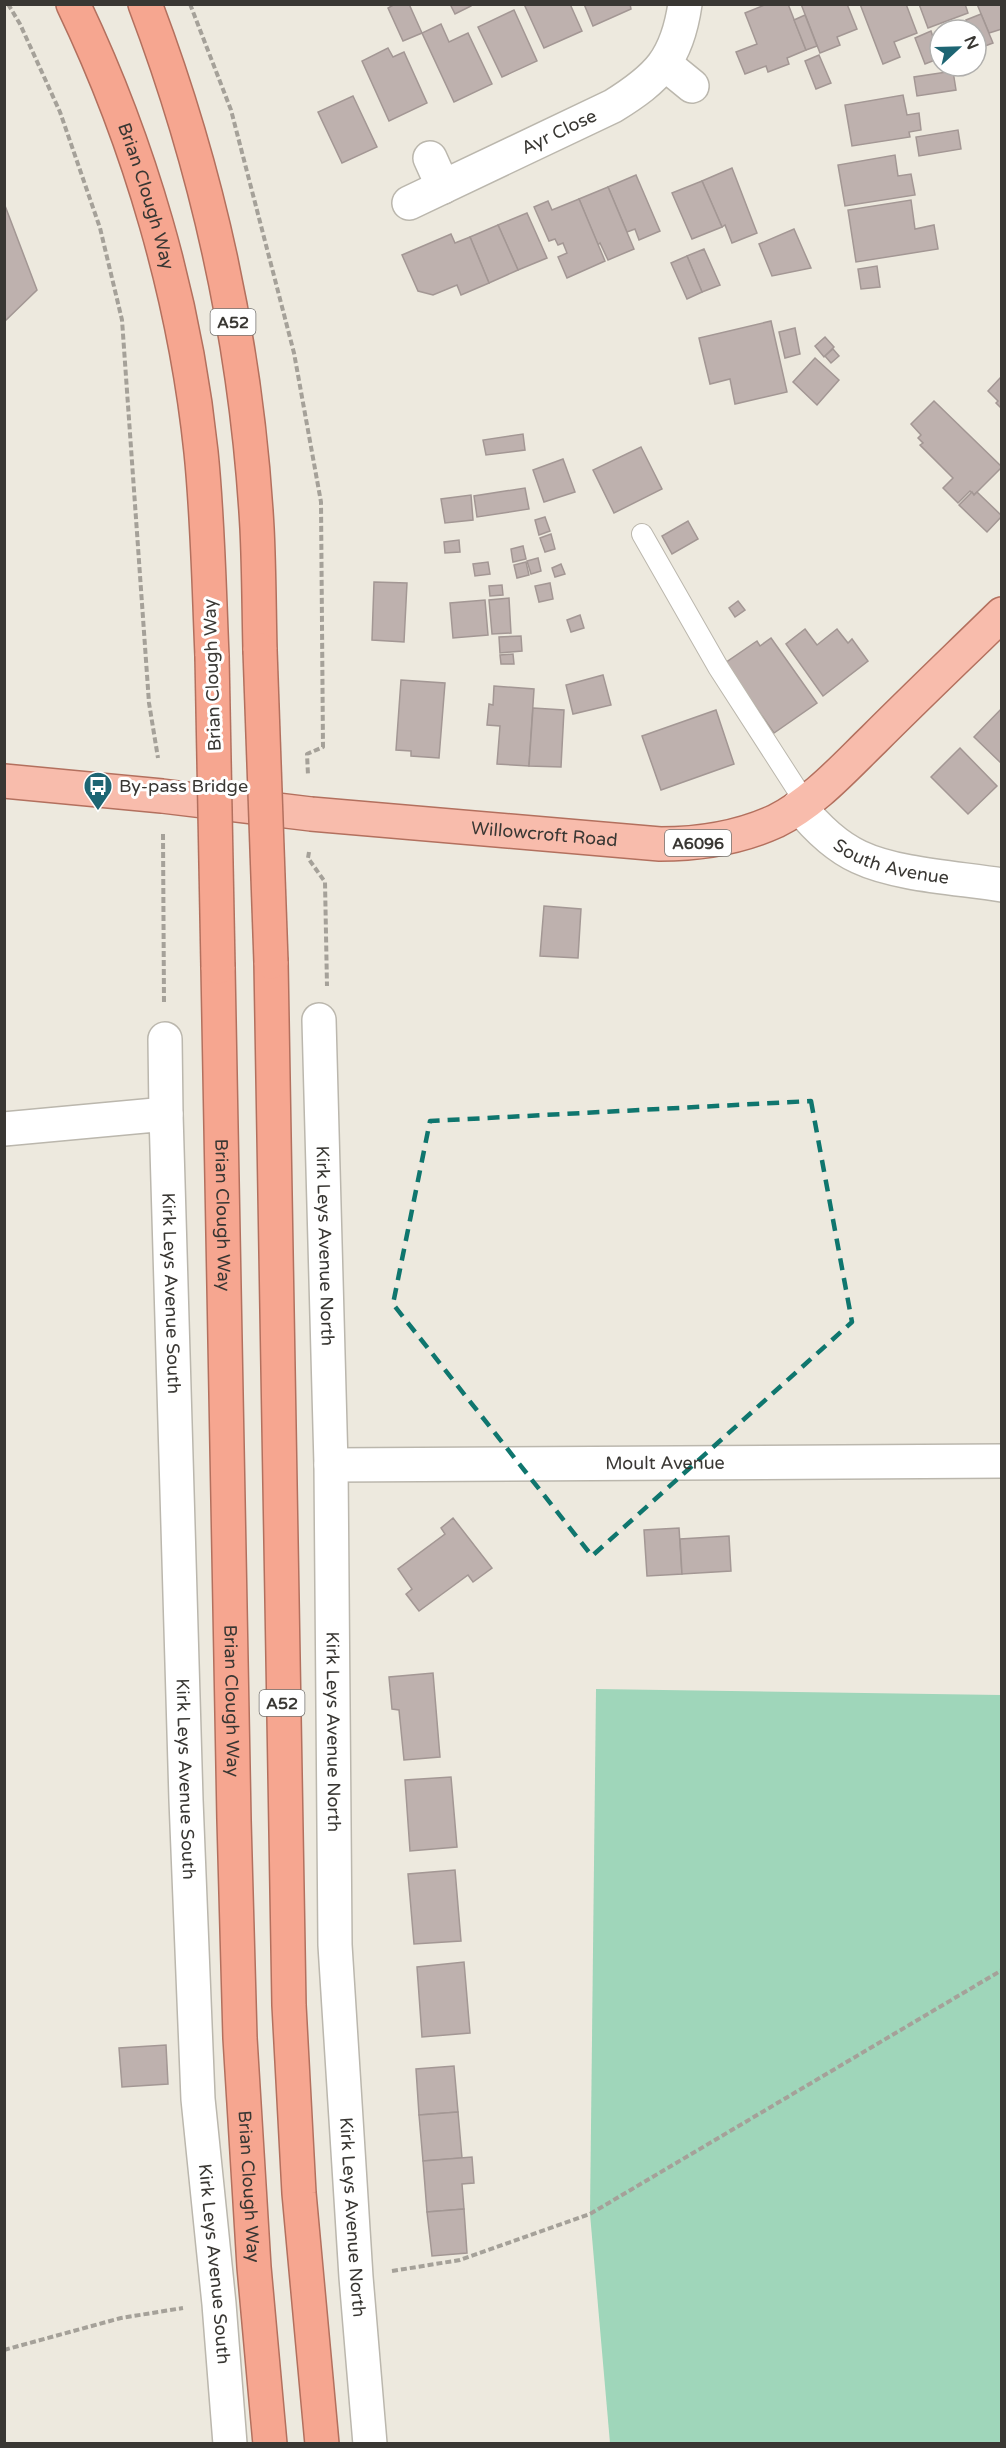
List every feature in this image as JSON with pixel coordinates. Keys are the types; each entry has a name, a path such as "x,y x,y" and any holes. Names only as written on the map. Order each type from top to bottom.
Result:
{"highway":[{"name":"Brian Clough Way","path":"74,4 107,82 142,180 176,306 190,374 201,451 212,656 240,2026 254,2267 270,2444"},
{"name":"A52","path":"146,4 189,129 208,201 237,340 257,527 271,962 289,2006 299,2193 322,2444"}],"main road":[{"name":"Willowcroft Road","path":"4,781 162,796 311,814 660,844 709,842 743,834 778,820 802,804 836,775 1002,614"}],"street":[{"name":"Ayr Close","path":"409,203 613,106 654,78 676,44 685,4"},
{"path":"665,64 692,86"},
{"path":"429,158 443,187"},
{"name":"South Avenue","path":"802,804 813,824 831,839 861,858 901,869 1002,885"},
{"name":"Kirk Leys Avenue North","path":"319,1020 331,1465 335,1945 356,2277 370,2444"},
{"name":"Kirk Leys Avenue South","path":"165,1039 186,1800 198,2100 219,2304 230,2444"},
{"path":"4,1129 166,1114"},
{"name":"Moult Avenue","path":"331,1465 1002,1461"}],"lane":[{"path":"642,534 727,683 802,804"}],"path":[{"path":"8,4 20,24 60,112 100,228 122,320 149,703 162,796 165,1039"},
{"path":"356,2277 460,2260 590,2214 1002,1970"},
{"path":"4,2350 121,2318 219,2304"}],"highlighted area":[{"path":"811,1101 852,1322 592,1556 393,1304 430,1121"}],"green space":[{"path":"596,1689 1001,1695 1001,2443 610,2443 590,2214"}],"building":[{"path":"395,4 409,4 422,33 403,41 388,8"},
{"path":"450,4 471,4 471,6 455,14"},
{"path":"524,4 570,4 582,31 544,48"},
{"path":"584,4 630,4 631,9 593,26"},
{"path":"767,4 788,4 806,50 787,58 789,64 768,72 766,66 745,74 736,52 757,44 745,13"},
{"path":"801,4 847,4 857,29 837,37 840,45 820,53"},
{"path":"860,4 906,4 917,33 894,42 900,57 883,64"},
{"path":"919,4 965,4 968,13 955,18 928,18 928,28"},
{"path":"977,4 1002,4 1002,29 989,33 988,18 983,18"},
{"path":"514,10 537,61 502,77 478,27"},
{"path":"981,14 983,18 971,18"},
{"path":"805,15 817,46 806,50 794,20"},
{"path":"441,24 449,42 468,33 492,84 454,102 422,33"},
{"path":"988,31 993,43 988,45"},
{"path":"928,32 928,63 925,64 915,38"},
{"path":"388,48 393,57 404,52 427,103 389,121 362,61"},
{"path":"819,55 831,83 816,89 805,61"},
{"path":"928,75 928,78 954,78 956,90 917,96 914,77"},
{"path":"903,95 907,115 919,113 921,130 909,132 910,137 852,146 845,105"},
{"path":"353,96 377,147 342,163 318,112"},
{"path":"958,130 961,149 919,156 916,137"},
{"path":"895,155 898,176 911,174 915,195 845,206 838,165"},
{"path":"732,168 757,233 732,243 725,225 722,227 702,181"},
{"path":"636,175 660,231 639,240 635,229 627,232 608,187"},
{"path":"702,181 722,227 692,239 672,193"},
{"path":"608,187 634,249 608,260 600,243 598,245 579,199"},
{"path":"579,199 605,261 567,278 558,257 567,253 563,243 558,245 555,239 549,241 534,207 548,201 552,210"},
{"path":"911,200 915,229 934,225 938,249 856,262 848,210"},
{"path":"4,203 37,290 4,322"},
{"path":"527,213 547,258 518,270 498,225"},
{"path":"498,225 518,270 489,283 470,237"},
{"path":"794,229 811,268 772,276 759,244"},
{"path":"451,234 455,243 470,237 489,283 461,295 457,285 433,295 418,291 402,255"},
{"path":"704,249 720,285 702,292 687,256"},
{"path":"687,256 702,292 687,299 671,263"},
{"path":"877,266 880,287 861,289 858,269"},
{"path":"771,321 787,392 735,404 730,379 710,384 699,338"},
{"path":"795,328 800,354 785,358 779,332"},
{"path":"825,337 834,347 824,357 815,346"},
{"path":"833,349 839,356 831,363 825,356"},
{"path":"815,358 839,380 817,405 793,382"},
{"path":"1002,376 1002,409 988,391"},
{"path":"934,401 1002,467 974,495 970,491 958,503 943,488 953,478 920,445 923,443 918,438 921,435 911,424"},
{"path":"523,434 525,450 486,455 483,440"},
{"path":"641,447 662,489 614,513 593,470"},
{"path":"563,459 575,492 544,502 533,470"},
{"path":"525,488 529,509 477,517 474,496"},
{"path":"972,492 974,495 977,492 1002,516 987,532 959,505"},
{"path":"471,495 473,520 445,523 441,499"},
{"path":"545,517 550,531 539,535 535,520"},
{"path":"688,521 698,539 672,554 662,536"},
{"path":"551,534 555,549 545,552 540,538"},
{"path":"459,540 460,552 445,553 444,542"},
{"path":"523,546 526,559 513,562 511,549"},
{"path":"538,558 541,571 531,574 527,561"},
{"path":"488,562 490,574 475,576 473,564"},
{"path":"526,562 529,575 517,578 514,565"},
{"path":"561,564 565,574 555,577 552,568"},
{"path":"374,582 407,583 404,642 372,640"},
{"path":"550,583 553,599 539,602 535,586"},
{"path":"502,585 503,595 490,596 489,586"},
{"path":"509,598 511,633 492,634 489,600"},
{"path":"485,600 488,635 453,638 450,603"},
{"path":"738,601 745,610 735,617 729,608"},
{"path":"580,615 584,628 571,632 567,620"},
{"path":"805,629 817,645 837,629 848,643 852,639 868,661 823,696 786,644"},
{"path":"521,636 522,651 500,653 499,637"},
{"path":"771,638 817,703 774,733 725,663 757,641 760,646"},
{"path":"513,654 514,664 501,664 500,655"},
{"path":"603,675 611,705 573,714 566,685"},
{"path":"401,680 445,683 439,758 411,756 411,751 396,750"},
{"path":"494,686 534,689 529,766 497,764 500,726 487,725 489,704 493,705"},
{"path":"533,708 564,710 561,767 529,766"},
{"path":"1002,708 1002,764 974,737"},
{"path":"716,710 734,764 661,790 642,736"},
{"path":"960,748 997,786 968,814 931,777"},
{"path":"544,906 581,909 578,958 540,956"},
{"path":"453,1518 492,1568 473,1582 468,1575 419,1611 406,1594 412,1589 398,1569 445,1534 441,1528"},
{"path":"679,1528 682,1574 647,1576 644,1530"},
{"path":"729,1536 731,1571 682,1574 680,1539"},
{"path":"433,1673 440,1757 404,1760 399,1710 392,1709 389,1677"},
{"path":"451,1777 457,1847 410,1851 405,1780"},
{"path":"455,1870 461,1941 414,1944 408,1874"},
{"path":"464,1962 470,2033 422,2037 417,1967"},
{"path":"166,2045 168,2084 122,2087 119,2048"},
{"path":"454,2066 458,2112 419,2115 416,2069"},
{"path":"458,2112 462,2158 423,2161 419,2115"},
{"path":"472,2157 474,2183 462,2184 464,2209 427,2212 423,2161"},
{"path":"464,2209 467,2253 432,2256 427,2212"}],"place":[{"name":"By-pass Bridge","path":"98,812"}]}
